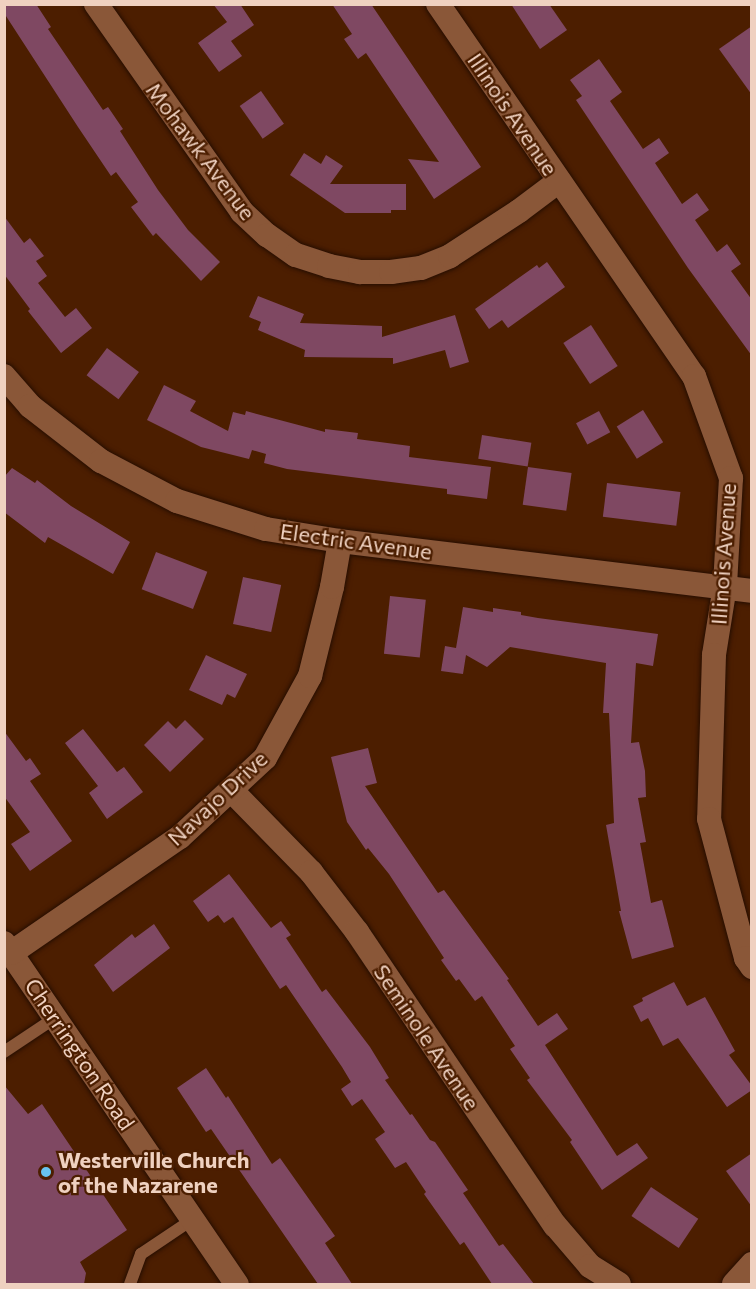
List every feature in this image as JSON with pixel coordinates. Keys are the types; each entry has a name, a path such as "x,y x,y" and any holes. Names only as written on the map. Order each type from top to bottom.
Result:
{"street":[{"name":"Mohawk Avenue","path":"96,4 242,212 267,235 296,255 360,272 391,272 421,267 450,256 519,212 559,181"},
{"name":"Illinois Avenue","path":"438,4 694,376 731,478 725,586 714,655 709,819 746,958 752,968"},
{"name":"Electric Avenue","path":"4,376 30,406 101,461 177,501 266,529 340,541 752,591"},
{"name":"Navajo Drive","path":"8,948 180,837 265,758 310,676 332,587 340,541"},
{"name":"Seminole Avenue","path":"231,790 311,872 350,924 555,1226 590,1266 619,1284"},
{"name":"Cherrington Road","path":"8,948 237,1284"},
{"path":"734,1284 752,1264"}],"lane":[{"path":"4,1052 55,1018"},
{"path":"130,1284 141,1254 193,1219"}],"building":[{"path":"4,4 36,4 51,27 48,29 103,110 108,107 123,129 120,131 158,190 188,230 220,262 201,281 156,233 153,236 131,207 138,202 116,172 111,176 4,13"},
{"path":"213,4 240,4 254,25 231,41 242,56 219,72 198,43 227,22"},
{"path":"332,4 371,4 481,167 434,199 408,159 439,162 366,53 358,59 344,39 352,34"},
{"path":"511,4 549,4 567,30 540,49"},
{"path":"752,26 752,95 719,49"},
{"path":"599,59 622,92 610,101 643,149 659,138 669,153 655,163 682,204 697,193 709,210 695,220 717,252 727,244 741,264 731,271 752,300 752,356 688,268 576,100 582,96 570,80"},
{"path":"261,91 284,124 263,139 240,106"},
{"path":"304,153 321,164 326,155 343,166 330,184 406,184 406,210 391,210 391,213 345,213 290,175"},
{"path":"4,216 24,243 30,238 44,256 36,261 47,276 38,283 65,317 76,308 92,328 61,353 28,311 30,309 4,274"},
{"path":"547,262 565,287 508,328 502,320 489,329 475,309 537,265 539,268"},
{"path":"258,296 304,314 300,323 382,326 382,337 455,315 469,362 450,368 445,350 393,364 393,358 304,357 305,350 258,330 261,322 249,317"},
{"path":"591,325 618,366 590,384 563,343"},
{"path":"107,348 139,372 118,399 87,375"},
{"path":"164,385 196,401 190,411 228,431 233,412 245,415 246,411 325,432 325,429 358,433 357,439 410,446 409,457 491,467 487,499 447,494 447,489 287,469 264,463 266,454 252,450 249,459 201,447 147,420"},
{"path":"643,410 663,442 637,459 617,426"},
{"path":"599,411 610,432 587,444 576,423"},
{"path":"482,435 531,443 528,467 478,459"},
{"path":"528,467 572,473 566,511 523,505"},
{"path":"12,468 35,483 37,480 71,506 130,542 113,574 48,537 45,543 4,512 4,477"},
{"path":"607,483 680,492 676,526 603,517"},
{"path":"156,552 207,572 193,609 142,589"},
{"path":"243,577 281,585 271,632 233,624"},
{"path":"390,596 426,600 420,657 384,654"},
{"path":"463,607 493,612 493,608 521,612 521,615 538,618 658,634 653,666 636,663 631,743 639,742 645,771 646,797 638,798 646,842 640,843 651,903 662,900 674,947 632,959 619,911 621,911 606,825 614,823 609,713 603,713 606,663 510,647 487,667 466,655 463,674 441,671 445,646 456,648"},
{"path":"206,655 247,674 235,698 227,694 222,705 189,690"},
{"path":"185,720 204,739 170,772 144,745 168,721 176,729"},
{"path":"83,729 117,772 124,767 143,792 107,819 89,793 98,786 65,743"},
{"path":"4,731 26,761 30,758 41,774 30,781 72,841 30,871 11,844 30,832 4,796"},
{"path":"368,748 377,783 365,786 438,893 444,890 509,979 507,980 538,1026 557,1013 568,1029 545,1045 617,1156 637,1143 648,1158 602,1190 570,1142 572,1140 527,1080 530,1078 510,1049 515,1046 482,996 475,1001 459,979 456,981 441,960 444,958 389,874 368,848 366,850 347,822 331,757"},
{"path":"229,874 271,928 281,921 291,935 286,938 322,992 326,989 370,1047 389,1078 385,1080 430,1140 435,1142 468,1190 463,1193 499,1246 503,1244 534,1284 492,1284 464,1242 460,1245 424,1194 426,1192 406,1162 395,1168 375,1139 385,1132 362,1099 352,1106 341,1089 351,1082 342,1067 286,985 280,989 233,917 224,923 218,915 208,922 193,901"},
{"path":"154,924 170,948 113,992 94,965 132,934 135,938"},
{"path":"674,982 687,1006 705,997 735,1051 729,1055 752,1086 752,1090 727,1107 678,1038 663,1046 648,1018 641,1022 633,1006 643,1001 642,998"},
{"path":"206,1068 226,1098 228,1096 272,1164 280,1158 335,1236 325,1243 352,1284 318,1284 211,1129 206,1132 177,1088"},
{"name":"Westerville Church of the Nazarene","path":"4,1085 28,1114 42,1104 127,1230 80,1262 86,1273 84,1284 4,1284"},
{"path":"752,1153 752,1207 726,1171"},
{"path":"651,1187 698,1219 679,1248 631,1216"}],"place":[{"name":"Westerville Church of the Nazarene","path":"46,1172"}]}
